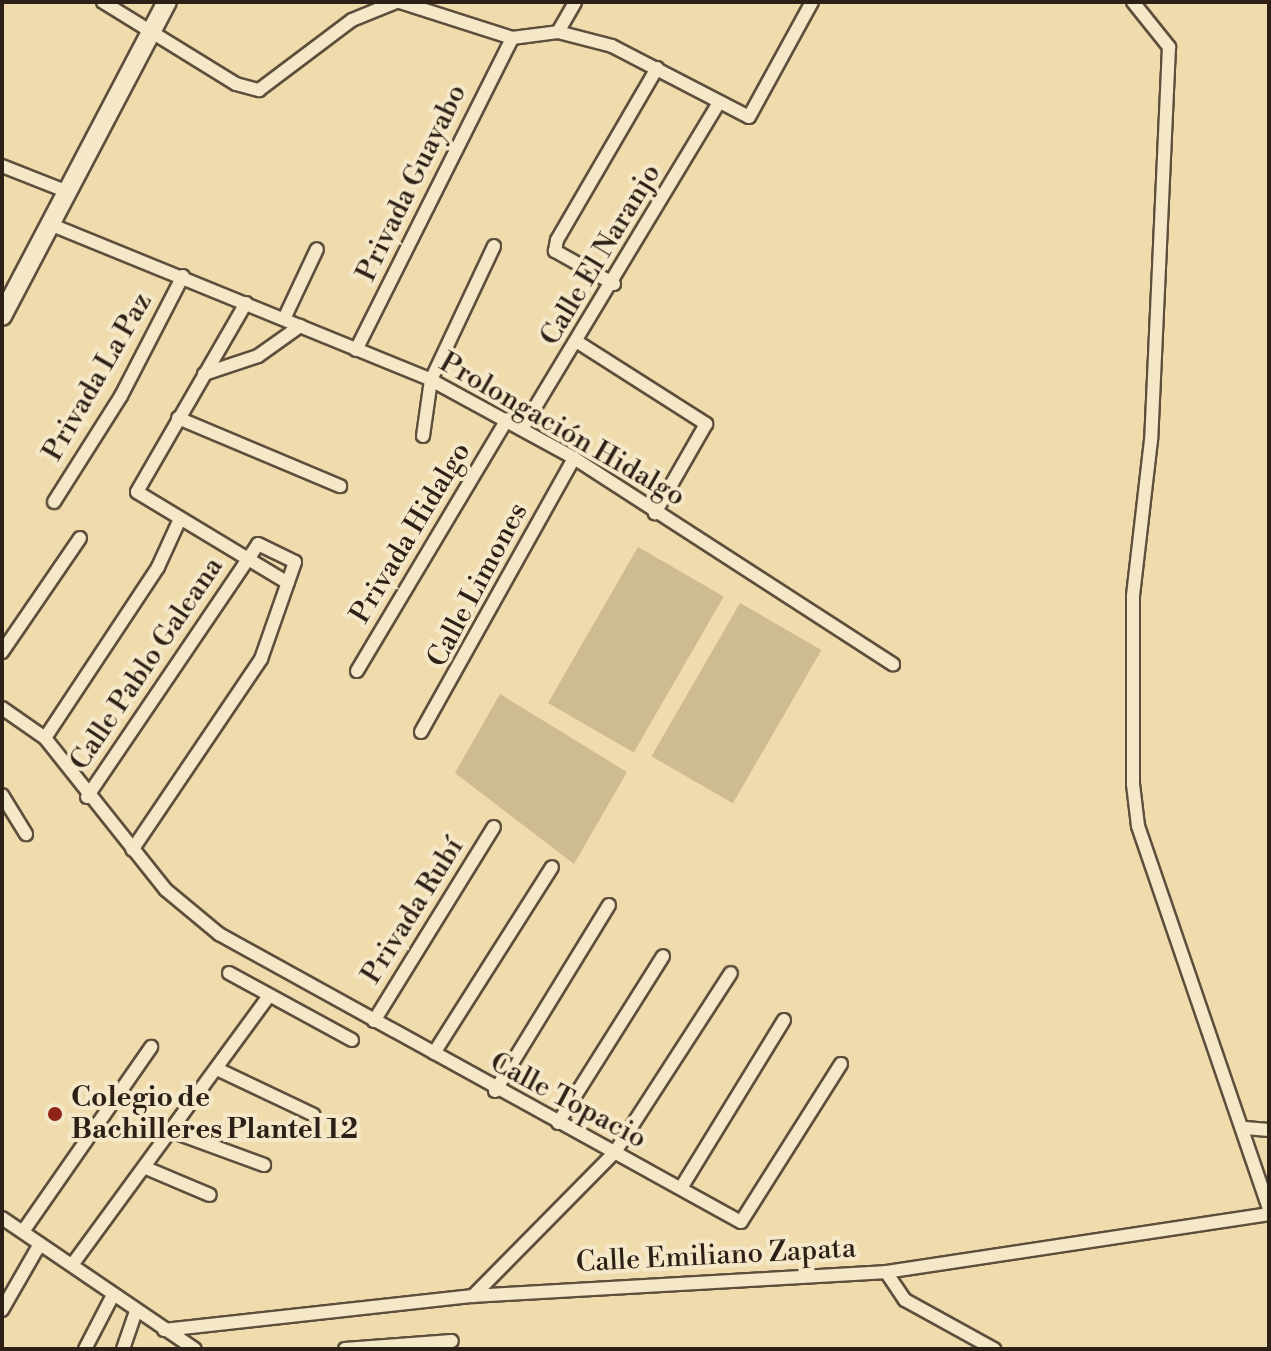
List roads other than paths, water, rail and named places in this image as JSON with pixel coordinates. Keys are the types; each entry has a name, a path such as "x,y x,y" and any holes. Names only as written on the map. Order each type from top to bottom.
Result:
{"main road":[{"path":"2,316 8,289 52,225 167,2"}],"street":[{"path":"103,2 150,34 259,90 352,20 398,2 512,38 558,32 657,68 718,104 749,117 812,2"},
{"path":"558,32 575,2"},
{"path":"1133,2 1169,47 1151,440 1133,596 1133,784 1138,826 1245,1128 1269,1211"},
{"name":"Privada Guayabo","path":"356,350 512,38"},
{"path":"614,284 555,251 557,240 657,68"},
{"name":"Calle El Naranjo","path":"522,429 579,343 718,104"},
{"path":"2,166 68,192"},
{"name":"Prolongación Hidalgo","path":"52,225 431,380 507,419 574,458 893,664"},
{"path":"423,436 431,380 494,246"},
{"path":"284,319 317,249"},
{"name":"Privada La Paz","path":"54,502 121,396 183,276"},
{"path":"132,850 261,659 288,583 137,492 246,303"},
{"path":"204,374 258,356 300,326"},
{"path":"579,343 706,424 655,513"},
{"path":"178,418 340,486"},
{"name":"Privada Hidalgo","path":"357,671 507,419"},
{"name":"Calle Limones","path":"421,732 574,458"},
{"path":"45,738 158,567 180,519"},
{"path":"2,652 80,538"},
{"name":"Calle Pablo Galeana","path":"87,797 258,544 295,562 288,583"},
{"name":"Calle Topacio","path":"2,708 45,738 87,797 166,890 219,934 434,1053 495,1091 615,1152 741,1222 841,1064"},
{"path":"2,795 26,834"},
{"name":"Privada Rubí","path":"374,1021 494,827"},
{"path":"434,1053 552,867"},
{"path":"495,1091 609,905"},
{"path":"558,1123 663,956"},
{"path":"229,973 352,1040"},
{"path":"473,1296 615,1152 731,973"},
{"path":"72,1265 174,1132 269,996"},
{"path":"681,1188 784,1020"},
{"path":"24,1230 151,1047"},
{"path":"217,1069 314,1115"},
{"path":"1245,1128 1269,1130"},
{"path":"174,1132 264,1165"},
{"path":"146,1168 210,1195"},
{"name":"Calle Emiliano Zapata","path":"164,1330 473,1296 886,1272 1269,1211"},
{"path":"2,1218 24,1230 112,1297 195,1349"},
{"path":"2,1310 40,1244"},
{"path":"886,1272 905,1300 994,1349"},
{"path":"85,1349 112,1297"},
{"path":"123,1349 136,1312"},
{"path":"345,1349 452,1341"}],"place":[{"name":"Colegio de Bachilleres Plantel 12","path":"55,1114"}]}
